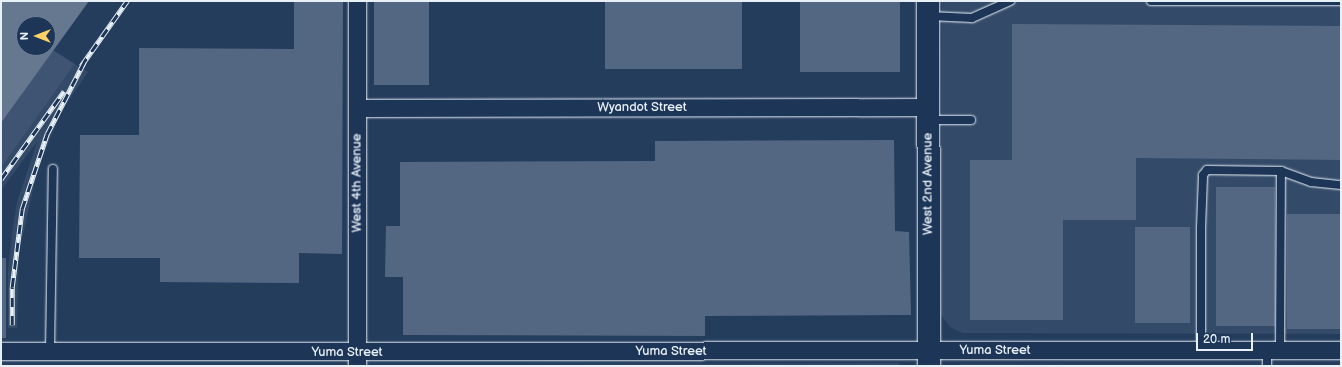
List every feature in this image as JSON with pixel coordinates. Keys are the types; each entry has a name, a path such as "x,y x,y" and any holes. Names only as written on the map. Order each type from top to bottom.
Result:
{"street":[{"name":"West 4th Avenue","path":"356,359 357,1"},
{"name":"West 2nd Avenue","path":"928,8 929,358"},
{"name":"Wyandot Street","path":"356,108 928,113"},
{"name":"Yuma Street","path":"1,351 356,359 929,358 1201,350 1271,355 1341,350"}],"lane":[{"path":"928,8 972,18 1010,1"},
{"path":"1151,1 1341,1"},
{"path":"928,113 971,120"},
{"path":"50,351 53,169"},
{"path":"1201,350 1203,175 1207,170 1281,172 1311,182 1341,185"},
{"path":"1271,355 1281,172"}],"shaded area":[{"path":"1,1 89,1 56,47 56,16 16,16 16,56 49,56 1,123"},
{"path":"942,1 1341,1 1341,334 962,333 950,327 941,315"},
{"path":"56,52 75,64 1,168 1,123 49,56 56,56"},
{"path":"75,64 88,72 62,110 38,168 19,253 17,328 8,328 8,271 12,233 17,202 37,142 1,190 1,168"},
{"path":"897,363 903,366 284,366"},
{"path":"960,364 1341,365 958,366"}],"building":[{"path":"294,1 343,1 342,254 299,253 299,283 160,282 160,258 79,258 80,135 139,135 139,48 294,49"},
{"path":"374,1 429,1 429,85 374,85"},
{"path":"605,1 742,1 742,69 605,69"},
{"path":"800,1 900,1 900,72 800,72"},
{"path":"1012,24 1341,26 1341,160 1136,158 1136,220 1063,220 1063,320 970,320 970,160 1012,160"},
{"path":"894,140 895,231 909,232 911,315 705,316 705,336 403,335 403,277 385,277 386,226 400,226 400,162 655,161 655,141"},
{"path":"1216,187 1275,187 1275,326 1216,326"},
{"path":"1287,214 1341,214 1341,329 1287,329"},
{"path":"1135,227 1190,227 1190,323 1135,323"},
{"path":"1,258 6,258 6,338 1,338"}],"railway":[{"path":"81,66 127,1"},
{"path":"12,325 12,287 22,209 47,134 84,62"},
{"path":"1,179 64,91"}]}
